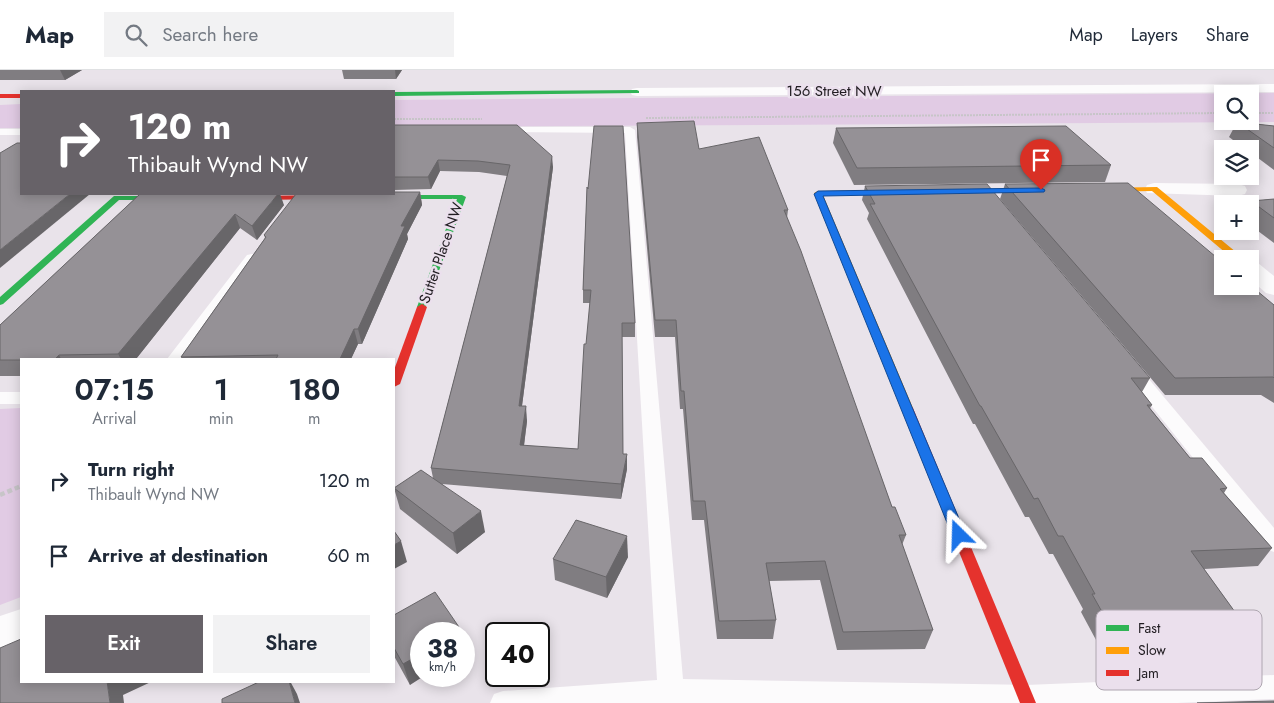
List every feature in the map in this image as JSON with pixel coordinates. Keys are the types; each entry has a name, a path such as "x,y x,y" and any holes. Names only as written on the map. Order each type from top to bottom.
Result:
{"street":[{"name":"156 Street NW","path":"395,94 1274,88"},
{"path":"0,96 20,96"},
{"path":"1154,189 1228,250"},
{"path":"945,192 1054,190"},
{"path":"1084,190 1238,190"},
{"path":"916,192 818,194 1027,700"},
{"path":"231,198 346,197"},
{"name":"Sutter Place NW","path":"375,197 462,197 395,381"},
{"path":"0,302 117,198 184,198"},
{"path":"1259,276 1274,288"},
{"path":"0,633 20,624"}],"lane":[{"path":"483,125 630,130 671,691"},
{"path":"0,132 20,132"},
{"path":"985,191 997,206"},
{"path":"286,213 299,196"},
{"path":"176,358 263,244"},
{"path":"1123,360 1274,543"},
{"path":"0,398 20,398"},
{"path":"502,703 671,691 1027,700 1217,690"}],"path":[{"path":"1259,113 1274,113"},
{"path":"643,118 1214,114"},
{"path":"395,120 483,125"},
{"path":"0,495 20,486"}],"shaded area":[{"path":"1214,93 1214,122 395,127 395,100"},
{"path":"1259,93 1274,93 1274,122 1259,122"},
{"path":"20,104 20,128 0,128 0,105"},
{"path":"20,408 20,597 0,605 0,409"}],"building":[{"path":"694,121 699,149 759,137 788,210 784,210 801,251 892,507 895,507 906,535 899,535 933,630 843,632 825,561 766,563 776,620 719,621 705,501 693,501 684,391 681,391 676,320 655,320 637,123"},
{"path":"1259,124 1274,126 1274,148 1248,130 1259,130"},
{"path":"395,125 517,125 552,156 519,406 526,406 520,445 578,449 584,344 586,344 591,290 583,290 587,187 588,189 594,126 623,126 635,323 622,323 623,454 627,454 621,484 431,468 510,165 478,161 438,160 428,177 395,177"},
{"path":"1066,126 1111,165 857,168 836,128"},
{"path":"20,143 20,195 69,195 0,250 0,153"},
{"path":"1128,183 1214,255 1214,295 1259,295 1259,292 1274,305 1274,378 1175,378 1005,184"},
{"path":"987,184 1150,378 1131,378 1152,405 1147,405 1190,458 1202,458 1227,488 1220,489 1272,548 1191,551 1234,610 1101,610 1092,594 1095,594 1063,536 1058,536 1038,498 1034,499 980,406 870,204 875,204 865,186"},
{"path":"395,192 420,192 401,226 405,226 358,329 354,329 340,358 276,358 278,355 181,357 266,237 264,235 295,195 395,195"},
{"path":"139,195 277,195 252,226 235,214 118,354 59,355 56,358 0,360 0,325"},
{"path":"1274,199 1274,218 1259,207 1259,200"},
{"path":"421,470 481,511 453,533 395,487"},
{"path":"576,520 627,536 606,577 553,559"},
{"path":"395,532 401,541 395,544"},
{"path":"435,592 456,622 410,622 410,660 403,664 395,650 395,614"},
{"path":"20,639 20,683 107,683 110,703 0,703 0,648"},
{"path":"257,683 290,683 295,703 222,703 222,699"},
{"path":"1274,701 1274,703 1197,703"}],"traffic: fast":[{"path":"395,94 637,92"},
{"path":"384,197 462,197 422,307"},
{"path":"0,302 117,198 174,198"}],"traffic: slow":[{"path":"1098,190 1154,189 1228,250"},
{"path":"955,192 1040,190"},
{"path":"902,192 818,193 907,408"}],"traffic: jam":[{"path":"0,96 20,96"},
{"path":"244,198 331,197"},
{"path":"395,381 422,307"},
{"path":"907,408 1028,703"}],"route":[{"path":"959,535 818,194 1041,190"}]}
